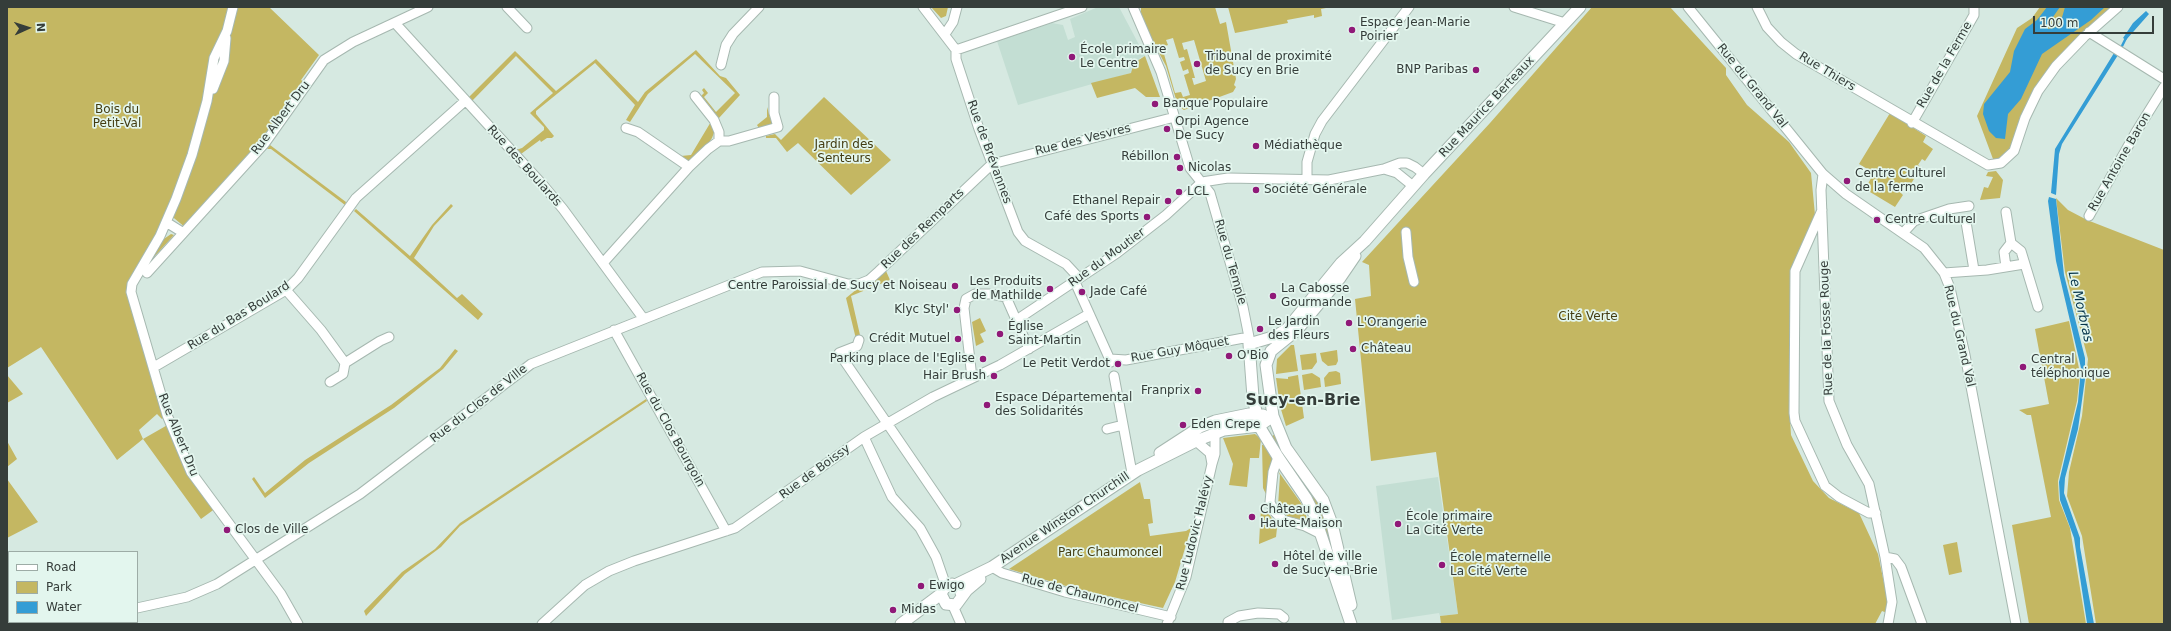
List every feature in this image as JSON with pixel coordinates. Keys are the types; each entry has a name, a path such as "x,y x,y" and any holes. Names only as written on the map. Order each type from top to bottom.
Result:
{"street":[{"name":"Rue Albert Dru","path":"234,7 227,31 214,58 207,102 192,155 166,222 131,287 167,415 191,472 281,594 298,624"},
{"name":"Rue Albert Dru","path":"146,273 265,143 324,60 339,50 428,7"},
{"path":"507,7 527,28"},
{"path":"721,65 726,45 733,34 759,7"},
{"name":"Rue de Brévannes","path":"922,7 945,34 956,50 956,59 979,128 1018,232 1025,241 1066,264 1077,280"},
{"path":"945,34 953,22 957,7"},
{"path":"956,50 1066,9 1082,7"},
{"name":"Rue du Temple","path":"1132,7 1161,72 1190,168 1198,180 1202,182 1210,193 1236,282 1249,340"},
{"path":"1307,179 1307,162 1315,134 1322,121 1408,7"},
{"path":"1514,7 1565,23"},
{"name":"Rue Maurice Berteaux","path":"1424,174 1580,7"},
{"name":"Rue du Grand Val","path":"1688,7 1823,174 1846,194 1904,232 1924,248 1944,273 1955,307 1965,355 2016,624"},
{"name":"Rue Thiers","path":"1756,7 1767,27 1781,42 1796,54 1981,163 1988,165 2001,163 2014,151 2025,118 2038,91 2056,66 2089,32 2118,7"},
{"name":"Rue de la Ferme","path":"1912,123 1974,16 1974,7"},
{"name":"Rue des Boulards","path":"395,23 543,185 643,318"},
{"path":"2089,32 2164,79"},
{"name":"Rue Antoine Baron","path":"2089,216 2136,132 2164,87"},
{"path":"694,96 714,120 719,132 719,141"},
{"path":"603,263 689,167 719,141 729,141 778,128 774,113 774,97"},
{"name":"Rue du Bas Boulard","path":"154,367 286,290 298,278 356,198 465,101"},
{"name":"Rue des Vesvres","path":"992,164 1175,117"},
{"path":"626,128 638,132 689,167"},
{"path":"1202,182 1228,178 1329,180 1407,163 1424,174 1365,241 1341,263 1286,329 1276,336 1249,340 1256,415 1259,426 1306,498 1321,534 1351,624"},
{"name":"Rue des Remparts","path":"848,284 859,284 880,271 992,164"},
{"path":"1384,169 1397,173 1413,186"},
{"name":"Rue de la Fosse Rouge","path":"1823,174 1820,190 1829,401 1848,445 1868,484 1876,513 1892,602 1888,624"},
{"name":"Rue du Moutier","path":"1015,321 1129,244 1202,182"},
{"path":"1904,232 1914,222 1949,209 1969,206"},
{"path":"1822,210 1795,271 1794,413 1798,426 1825,486 1839,497 1869,513 1876,513"},
{"path":"2006,212 2011,243 2021,251 2038,306"},
{"path":"166,222 182,232"},
{"path":"1966,222 1974,270"},
{"path":"1406,232 1408,257 1414,282"},
{"path":"1356,624 1332,524 1323,500 1286,448 1273,416 1266,365 1271,351 1292,336 1317,307 1340,278 1365,241"},
{"path":"2006,267 2004,252 2011,243"},
{"path":"1944,273 2024,264"},
{"name":"Rue du Clos de Ville","path":"138,608 200,592 217,584 360,494 531,364 643,318 762,272 800,270 848,284"},
{"path":"1077,280 1089,314"},
{"path":"286,290 321,330 345,363 343,374 330,382"},
{"path":"972,378 964,308 966,299 975,294 1006,298 1028,349"},
{"name":"Rue Guy Môquet","path":"1089,314 1111,360 1126,360 1249,340"},
{"name":"Rue de Boissy","path":"542,624 585,585 609,571 726,531 747,521 864,437 933,397 1000,365 1089,314"},
{"name":"Rue du Clos Bourgoin","path":"614,330 726,531"},
{"path":"345,363 380,341 389,338"},
{"path":"859,340 857,346 839,353 886,424 956,524"},
{"path":"1114,376 1123,425 1135,472"},
{"name":"Avenue Winston Churchill","path":"901,624 992,567 1200,427 1226,418 1249,414 1273,416"},
{"name":"Avenue Winston Churchill","path":"1135,472 1196,441 1224,430 1259,426 1273,416"},
{"path":"1107,429 1123,425"},
{"name":"Rue Ludovic Halévy","path":"1169,620 1186,577 1215,454 1215,434"},
{"path":"864,437 892,497 924,534 936,557 948,595 961,624"},
{"name":"Rue Ludovic Halévy","path":"1196,441 1210,453 1212,464"},
{"path":"1278,457 1273,472 1270,502 1274,511 1283,520 1305,526 1321,534"},
{"path":"1885,557 1896,559 1901,567 1922,624"},
{"name":"Avenue Winston Churchill","path":"910,624 948,595 960,589 962,596 992,567"},
{"name":"Rue de Chaumoncel","path":"992,567 1002,573 1065,592 1169,620"},
{"path":"1228,622 1239,616 1258,613 1279,614 1284,618"}],"shaded area":[{"name":"École primaire Le Centre","path":"1098,7 1119,7 1145,56 1140,58 1131,73 1018,105 997,41 1052,23 1063,25 1068,40 1075,37 1070,19"},
{"path":"1438,477 1458,614 1440,616 1439,613 1392,620 1376,486"}],"green space":[{"name":"Bois du Petit-Val","path":"7,7 269,7 319,55 301,80 307,84 290,110 186,228 169,214 132,284 167,415 162,419 157,414 139,430 143,439 117,460 41,347 7,368"},
{"path":"931,7 948,7 946,16 941,18"},
{"path":"1141,7 1215,7 1220,24 1226,22 1236,79 1234,85 1236,87 1233,92 1184,110 1178,106 1166,66 1141,15","holes":["1173,38 1179,58 1184,57 1185,60 1180,62 1183,71 1188,69 1189,73 1184,75 1190,95 1183,97 1181,92 1175,93 1162,47 1168,45 1166,40","1194,40 1206,81 1194,85 1192,78 1195,78 1187,49 1184,50 1182,43"]},
{"path":"1228,7 1331,7 1321,9 1322,16 1314,18 1314,15 1287,20 1288,23 1235,33"},
{"name":"Cité Verte","path":"1592,7 1670,7 1726,68 1726,75 1747,105 1789,142 1811,173 1815,215 1792,274 1789,404 1791,435 1813,481 1829,498 1859,513 1878,554 1888,602 1887,613 1882,611 1875,624 1441,624 1440,616 1458,614 1436,452 1371,461 1355,299 1371,296 1369,265 1362,262 1490,123"},
{"path":"2040,7 2113,7 2060,56 2011,149 2000,161 1993,159 1977,116 2017,28 2032,18"},
{"path":"696,50 720,76 726,78 740,95 719,118 713,116 715,113 701,96 704,93 702,90 704,88 708,93 704,97 716,112 735,93 695,54 648,94 630,122 626,120 635,105 595,63 536,111 536,114 554,136 541,142 540,140 521,154 516,150 522,148 544,130 544,127 530,113 553,93 516,56 472,101 468,98 515,51 556,91 596,59 638,102 645,92"},
{"path":"1145,56 1160,97 1146,97 1135,88 1097,98 1091,83 1131,73 1134,63"},
{"name":"Jardin des Senteurs","path":"824,97 891,160 851,195 798,143 787,152 776,138 766,138 766,136 775,134 781,140"},
{"path":"767,107 772,124 760,130 757,125 767,117"},
{"path":"1890,113 1926,136 1923,142 1933,149 1925,161 1922,159 1918,165 1921,167 1908,189 1904,187 1900,192 1903,195 1895,207 1865,189 1874,173 1859,164"},
{"path":"712,120 715,130 712,138 704,150 688,162 673,150 681,156 691,155"},
{"path":"270,145 346,202 345,205 271,149 267,149"},
{"path":"1996,171 2003,180 2000,198 1980,200 1984,187 1988,188 1993,177 1986,176 1988,172"},
{"path":"2056,198 2068,210 2087,220 2164,250 2164,624 2096,624 2082,536 2067,496 2069,472 2082,416 2088,359 2065,272"},
{"path":"451,204 453,206 434,226 414,258 457,298 462,294 483,314 478,320 354,211 356,209 410,256 432,225"},
{"path":"171,234 174,235 154,257 144,272 161,241"},
{"path":"886,271 890,280 851,296 860,335 856,339 846,298 857,289 874,282"},
{"path":"980,318 986,331 980,334 984,342 976,346 972,322"},
{"path":"2069,321 2080,373 2077,401 2058,481 2059,500 2070,528 2086,624 2029,624 2012,525 2051,517 2031,415 2027,415 2019,410 2049,404 2035,329"},
{"path":"1291,345 1294,345 1298,371 1276,374 1277,359"},
{"path":"455,349 458,351 443,369 394,408 309,463 265,498 252,479 254,477 265,493 305,460 391,405 440,368"},
{"path":"1337,350 1338,361 1336,365 1328,366 1322,361 1320,353"},
{"path":"1316,353 1317,362 1312,369 1302,370 1300,355"},
{"path":"1336,371 1340,373 1341,384 1325,387 1324,378 1329,372"},
{"path":"1312,373 1320,378 1321,387 1304,390 1302,375"},
{"path":"7,375 23,394 7,403"},
{"path":"1298,375 1304,418 1286,426 1280,406 1276,378 1288,379 1288,377"},
{"path":"646,399 647,401 460,526 441,547 405,574 366,616 364,611 402,572 435,549 460,523"},
{"path":"171,423 186,463 216,508 201,519 143,439"},
{"path":"1255,434 1261,439 1259,458 1250,458 1247,487 1229,485 1233,464 1223,438"},
{"path":"1274,435 1326,515 1332,535 1325,537 1270,437"},
{"path":"7,441 17,459 7,467"},
{"path":"1262,445 1264,445 1273,460 1268,492 1266,494 1263,488"},
{"path":"1278,471 1301,503 1309,523 1287,516 1278,506 1280,475"},
{"path":"7,479 38,522 7,538"},
{"name":"Parc Chaumoncel","path":"1140,482 1144,499 1150,499 1153,523 1148,524 1150,536 1186,531 1191,528 1175,582 1163,608 1076,589 1009,569"},
{"path":"1261,511 1267,511 1275,523 1260,522"},
{"path":"1260,525 1274,525 1274,528 1277,528 1276,537 1259,544"},
{"path":"1957,542 1962,572 1949,575 1943,545"}],"water":[{"path":"2047,7 2060,7 2048,24 2048,29 2054,28 2061,21 2065,7 2105,7 2091,20 2042,54 2021,99 2008,114 2005,139 1996,138 1989,131 1983,114 1984,104 2010,72 2014,51 2025,29 2037,20"},
{"path":"2146,11 2149,14 2126,40 2123,38 2133,23"},
{"path":"2114,53 2118,55 2062,144 2059,154 2056,195 2051,193 2055,149"},
{"path":"2049,197 2056,199 2064,275 2085,358 2085,379 2078,429 2065,478 2064,493 2080,538 2080,547 2094,624 2087,623 2074,538 2060,500 2059,482 2078,402 2081,368 2056,261 2048,201"}],"waterway":[{"name":"Le Morbras","path":"2122,46 2126,38"}],"place":[{"name":"Espace Jean-Marie Poirier","path":"1352,30"},
{"name":"École primaire Le Centre","path":"1072,57"},
{"name":"Tribunal de proximité de Sucy en Brie","path":"1197,64"},
{"name":"BNP Paribas","path":"1476,70"},
{"name":"Banque Populaire","path":"1155,104"},
{"name":"Orpi Agence De Sucy","path":"1167,129"},
{"name":"Médiathèque","path":"1256,146"},
{"name":"Rébillon","path":"1177,157"},
{"name":"Nicolas","path":"1180,168"},
{"name":"Centre Culturel de la ferme","path":"1847,181"},
{"name":"Société Générale","path":"1256,190"},
{"name":"LCL","path":"1179,192"},
{"name":"Ethanel Repair","path":"1168,201"},
{"name":"Café des Sports","path":"1147,217"},
{"name":"Centre Culturel","path":"1877,220"},
{"name":"Centre Paroissial de Sucy et Noiseau","path":"955,286"},
{"name":"Les Produits de Mathilde","path":"1050,289"},
{"name":"Jade Café","path":"1082,292"},
{"name":"La Cabosse Gourmande","path":"1273,296"},
{"name":"Klyc Styl'","path":"957,310"},
{"name":"L'Orangerie","path":"1349,323"},
{"name":"Le Jardin des Fleurs","path":"1260,329"},
{"name":"Église Saint-Martin","path":"1000,334"},
{"name":"Crédit Mutuel","path":"958,339"},
{"name":"Château","path":"1353,349"},
{"name":"O'Bio","path":"1229,356"},
{"name":"Parking place de l'Eglise","path":"983,359"},
{"name":"Le Petit Verdot","path":"1118,364"},
{"name":"Central téléphonique","path":"2023,367"},
{"name":"Hair Brush","path":"994,376"},
{"name":"Franprix","path":"1198,391"},
{"name":"Espace Départemental des Solidarités","path":"987,405"},
{"name":"Eden Crepe","path":"1183,425"},
{"name":"Château de Haute-Maison","path":"1252,517"},
{"name":"École primaire La Cité Verte","path":"1398,524"},
{"name":"Clos de Ville","path":"227,530"},
{"name":"Hôtel de ville de Sucy-en-Brie","path":"1275,564"},
{"name":"École maternelle La Cité Verte","path":"1442,565"},
{"name":"Ewigo","path":"921,586"},
{"name":"Midas","path":"893,610"}],"district":[{"name":"Sucy-en-Brie","path":"1303,401"}]}
